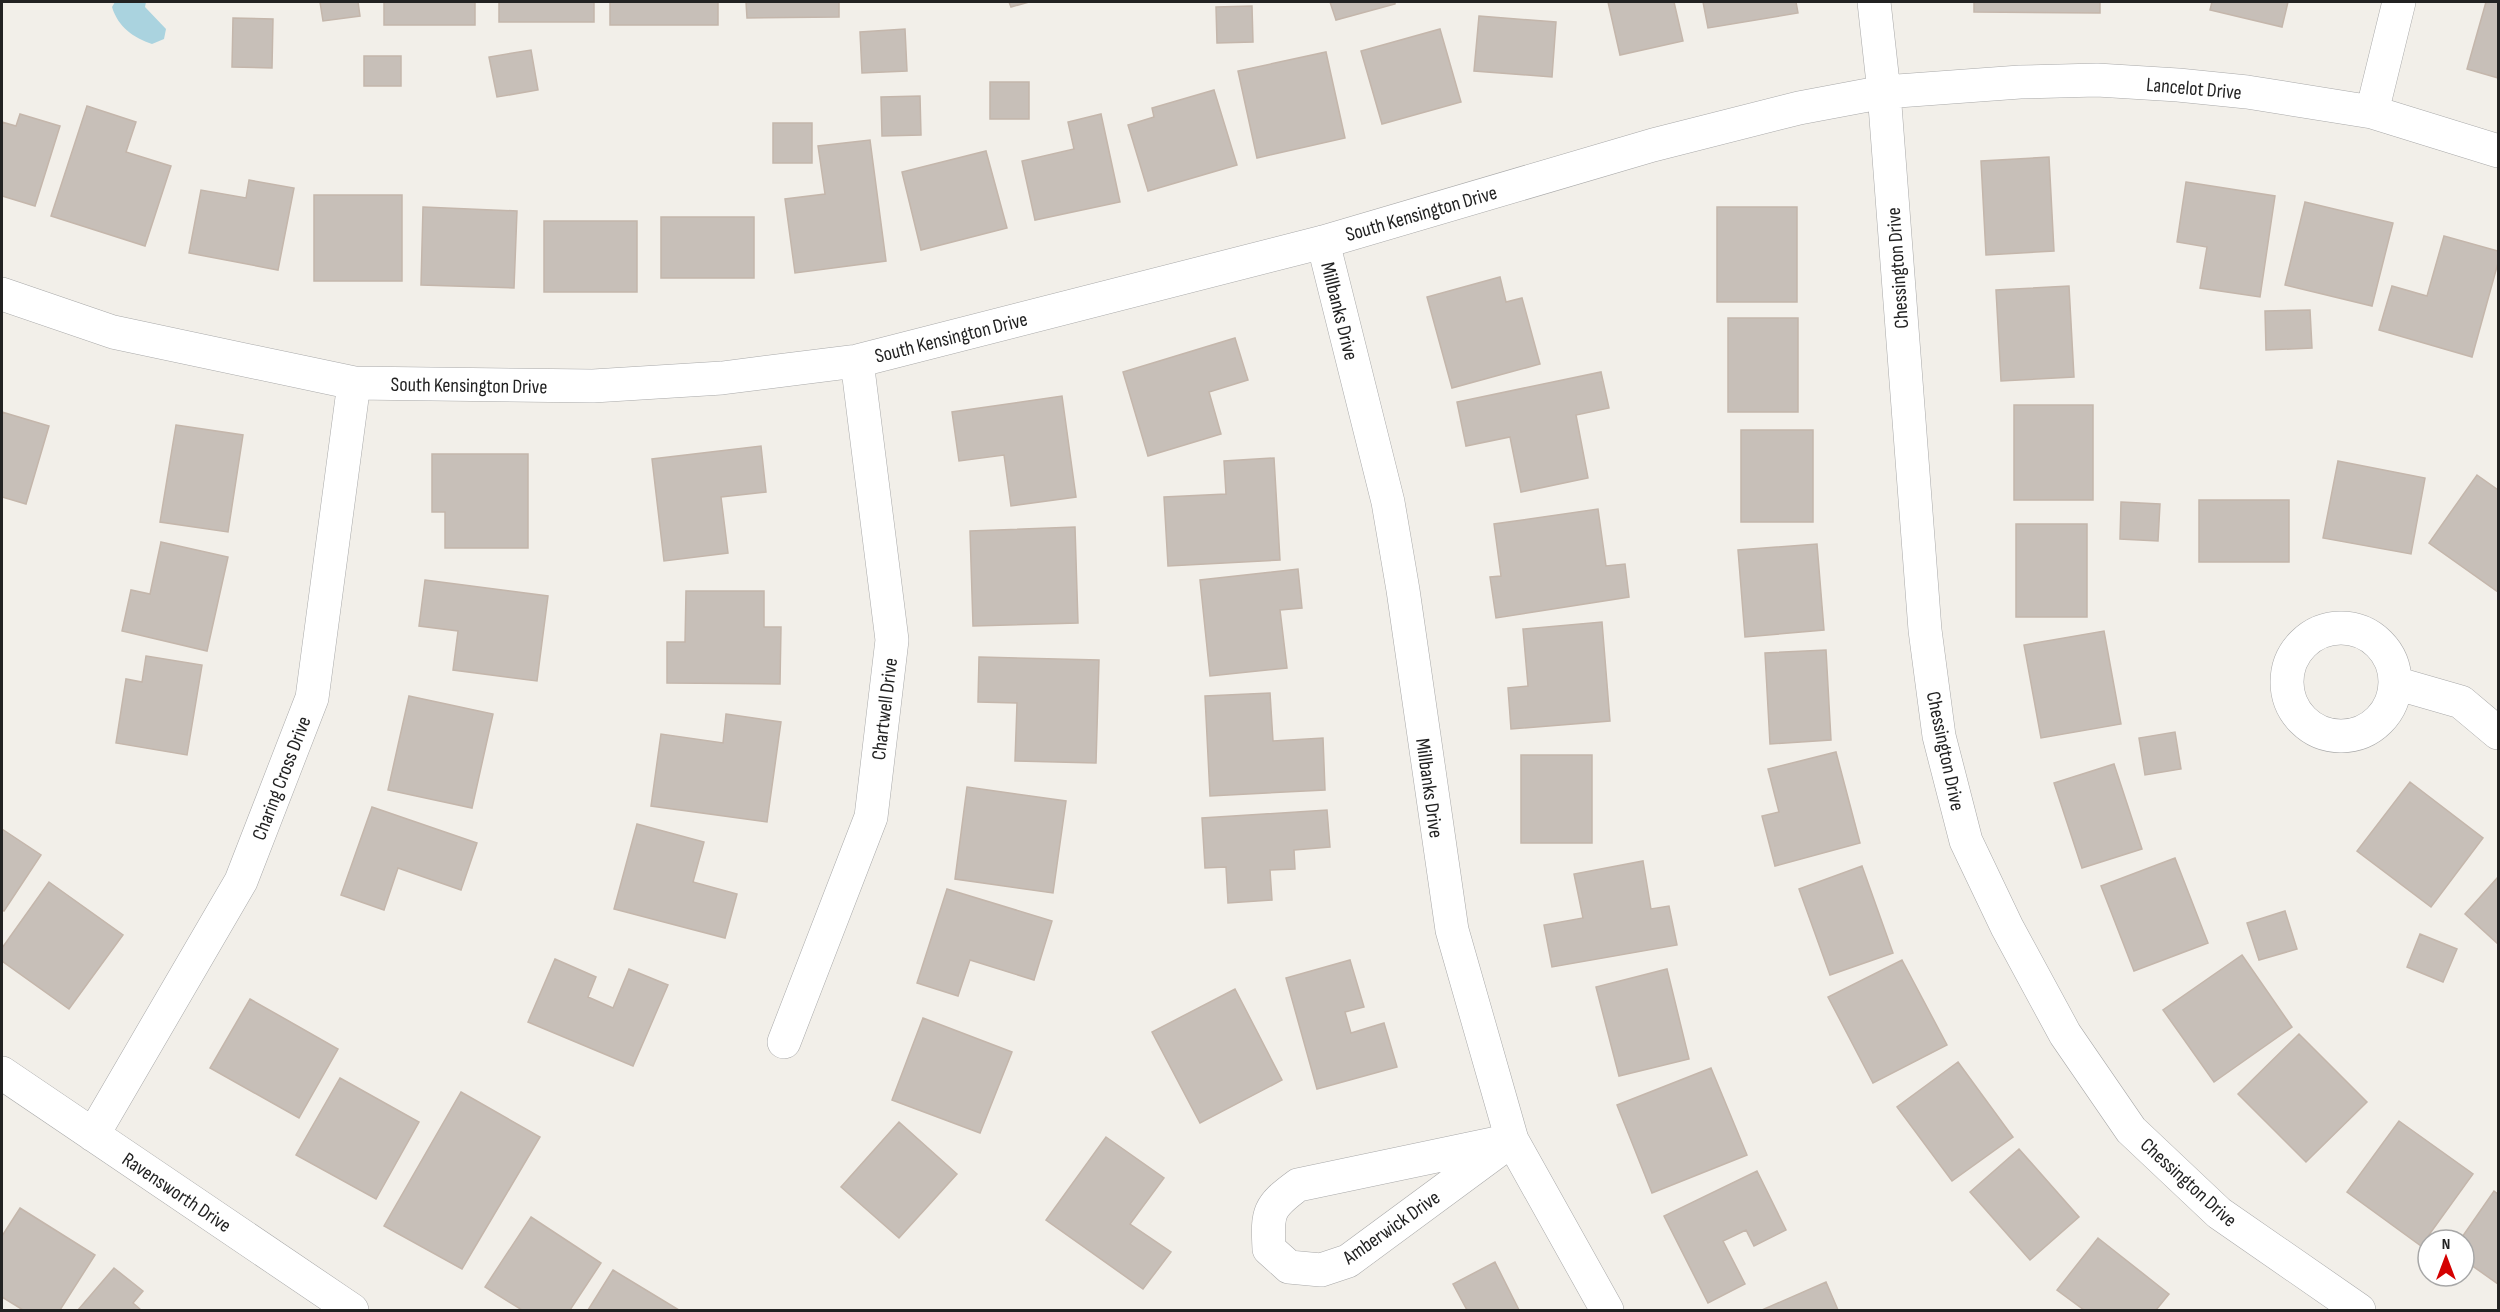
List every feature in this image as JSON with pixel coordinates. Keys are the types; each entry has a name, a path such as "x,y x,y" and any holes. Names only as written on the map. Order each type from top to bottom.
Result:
{"street":[{"name":"Chessington Drive","path":"1874,2 1884,92 1925,630 1939,736 1966,841 2007,927 2065,1034 2131,1130 2219,1213 2359,1311"},
{"path":"2372,112 2399,2"},
{"name":"Lancelot Drive","path":"1884,92 2020,82 2097,80 2247,92 2372,112 2499,151"},
{"name":"South Kensington Drive","path":"2,294 113,332 354,383 593,386 722,378 857,361 1323,242 1653,145 1799,108 1884,92"},
{"name":"Millbanks Drive","path":"1323,242 1388,502 1403,590 1452,930 1512,1140 1607,1311"},
{"name":"Chartwell Drive","path":"784,1042 871,817 892,640 857,361"},
{"name":"Charing Cross Drive","path":"93,1135 241,881 312,698 354,383"},
{"path":"2395,683 2461,702 2499,733"},
{"name":"Ravensworth Drive","path":"2,1073 352,1311"},
{"name":"Amberwick Drive","path":"1512,1140 1348,1261 1321,1270 1289,1267 1269,1249 1267,1219 1278,1200 1298,1185 1512,1140"}],"water":[{"path":"115,2 146,2 145,7 166,29 164,39 152,44 133,35 118,20 112,7"}],"building":[{"path":"320,2 358,2 360,16 323,21"},
{"path":"384,2 475,2 475,25 384,25"},
{"path":"499,2 594,2 594,22 499,22"},
{"path":"610,2 718,2 718,25 610,25"},
{"path":"746,2 839,2 839,17 747,18"},
{"path":"1009,2 1029,2 1011,7"},
{"path":"1330,2 1395,2 1395,4 1336,20"},
{"path":"1608,2 1674,2 1683,41 1620,55"},
{"path":"1703,2 1796,2 1798,13 1708,28"},
{"path":"1974,2 2100,2 2100,13 1974,12"},
{"path":"2212,2 2288,2 2282,27 2210,10"},
{"path":"2486,2 2498,2 2498,78 2467,69"},
{"path":"1252,6 1253,42 1217,43 1216,7"},
{"path":"1479,16 1556,22 1552,77 1474,71"},
{"path":"233,18 273,19 272,68 232,67"},
{"path":"905,29 907,71 862,73 860,32"},
{"path":"1440,29 1461,102 1382,124 1361,51"},
{"path":"531,50 538,90 497,97 489,57"},
{"path":"1326,52 1345,138 1257,158 1238,71"},
{"path":"364,56 401,56 401,86 364,86"},
{"path":"990,82 1029,82 1029,119 990,119"},
{"path":"1214,90 1237,165 1148,191 1128,125 1154,117 1152,108"},
{"path":"920,96 921,135 882,136 881,97"},
{"path":"87,106 136,122 126,152 171,166 145,246 51,216"},
{"path":"20,114 60,126 35,206 2,196 2,122 16,126"},
{"path":"1101,114 1120,202 1035,220 1022,161 1074,149 1068,122"},
{"path":"773,123 812,123 812,163 773,163"},
{"path":"870,140 886,261 795,273 785,199 825,194 818,146"},
{"path":"986,151 1007,228 921,250 902,172"},
{"path":"2049,157 2054,251 1986,255 1981,161"},
{"path":"249,180 294,188 278,270 189,253 201,190 246,198"},
{"path":"2186,182 2275,196 2260,297 2200,288 2207,247 2177,242"},
{"path":"314,195 402,195 402,281 314,281"},
{"path":"2305,202 2393,223 2372,306 2285,285"},
{"path":"423,207 517,211 514,288 421,285"},
{"path":"1717,207 1797,207 1797,302 1717,302"},
{"path":"661,217 754,217 754,278 661,278"},
{"path":"544,221 637,221 637,292 544,292"},
{"path":"2444,236 2498,251 2498,263 2472,357 2379,330 2392,286 2427,296"},
{"path":"1500,277 1506,302 1522,298 1540,364 1452,388 1427,297"},
{"path":"2069,286 2074,377 2001,381 1996,290"},
{"path":"2310,310 2312,348 2266,350 2265,311"},
{"path":"1728,318 1798,318 1798,412 1728,412"},
{"path":"1235,338 1248,380 1209,392 1221,434 1148,456 1123,372"},
{"path":"1601,372 1609,408 1576,415 1588,478 1521,492 1510,437 1466,446 1457,402"},
{"path":"1062,396 1076,497 1011,506 1004,455 959,461 952,412"},
{"path":"2014,405 2093,405 2093,500 2014,500"},
{"path":"2,412 49,426 26,504 2,497"},
{"path":"176,425 243,435 228,532 160,522"},
{"path":"1741,430 1813,430 1813,522 1741,522"},
{"path":"761,446 766,492 721,497 728,553 664,561 652,459"},
{"path":"432,454 528,454 528,548 445,548 445,512 432,512"},
{"path":"1274,458 1280,560 1168,566 1164,497 1226,494 1224,461"},
{"path":"2338,461 2425,478 2411,554 2323,538"},
{"path":"2477,475 2498,490 2498,592 2429,543"},
{"path":"2199,500 2289,500 2289,562 2199,562"},
{"path":"2121,502 2160,504 2158,541 2120,539"},
{"path":"1598,509 1606,566 1625,564 1629,597 1496,618 1490,577 1501,576 1494,524"},
{"path":"2016,524 2087,524 2087,617 2016,617"},
{"path":"1075,527 1078,623 973,626 970,531"},
{"path":"161,542 228,557 207,651 122,631 131,590 150,594"},
{"path":"1817,544 1824,630 1745,637 1738,550"},
{"path":"1298,569 1302,608 1280,610 1287,668 1210,676 1200,580"},
{"path":"425,580 548,596 537,681 453,670 458,631 419,626"},
{"path":"686,591 764,591 764,627 781,627 780,684 667,683 667,642 685,642"},
{"path":"1602,622 1610,721 1511,729 1508,688 1528,686 1523,629"},
{"path":"2104,631 2121,724 2041,738 2024,645"},
{"path":"1826,650 1831,740 1770,744 1765,653"},
{"path":"146,656 202,665 187,755 116,743 126,679 142,682"},
{"path":"979,657 1099,660 1096,763 1015,761 1017,703 978,702"},
{"path":"1270,693 1273,741 1323,738 1325,790 1210,796 1205,696"},
{"path":"409,696 493,714 472,808 388,790"},
{"path":"726,714 781,722 767,822 651,806 661,734 723,743"},
{"path":"2175,732 2181,769 2145,775 2139,738"},
{"path":"1836,752 1860,843 1775,866 1762,816 1779,812 1768,769"},
{"path":"1521,755 1592,755 1592,843 1521,843"},
{"path":"2114,764 2142,849 2082,868 2054,783"},
{"path":"2410,782 2483,838 2431,907 2357,851"},
{"path":"967,787 1066,801 1053,893 955,879"},
{"path":"372,807 477,843 461,890 398,868 384,910 341,895"},
{"path":"1327,810 1330,847 1294,850 1295,869 1270,870 1272,900 1228,903 1226,867 1205,868 1202,818"},
{"path":"637,824 704,842 693,882 737,894 725,938 614,909"},
{"path":"2,829 41,855 4,911 2,910"},
{"path":"2175,858 2208,943 2134,971 2101,886"},
{"path":"1643,861 1651,909 1669,906 1677,945 1552,967 1544,925 1583,918 1574,874"},
{"path":"1862,866 1893,953 1830,975 1799,889"},
{"path":"2498,877 2498,944 2465,914"},
{"path":"49,882 123,935 69,1009 2,961 2,948"},
{"path":"947,889 1052,921 1034,980 970,960 958,996 917,983"},
{"path":"2285,911 2297,949 2259,960 2247,923"},
{"path":"2420,934 2457,949 2443,982 2407,967"},
{"path":"2242,955 2292,1027 2214,1082 2163,1010"},
{"path":"555,959 596,977 588,997 613,1008 629,969 668,985 633,1066 528,1022"},
{"path":"1350,960 1364,1007 1345,1012 1351,1033 1384,1023 1397,1067 1317,1089 1286,978"},
{"path":"1902,960 1947,1045 1873,1083 1828,997"},
{"path":"1667,969 1689,1059 1619,1076 1596,987"},
{"path":"1235,989 1282,1080 1200,1123 1152,1032"},
{"path":"250,999 338,1049 299,1118 210,1068"},
{"path":"923,1018 1012,1052 980,1133 892,1100"},
{"path":"2299,1034 2367,1102 2306,1162 2238,1094"},
{"path":"1958,1062 2013,1137 1952,1181 1897,1107"},
{"path":"1711,1068 1747,1155 1652,1193 1617,1105"},
{"path":"340,1078 419,1122 376,1199 296,1155"},
{"path":"461,1092 540,1137 462,1269 384,1226"},
{"path":"2399,1121 2473,1174 2434,1228 2416,1228 2416,1242 2347,1192"},
{"path":"899,1122 957,1174 899,1238 841,1187"},
{"path":"1106,1137 1164,1178 1130,1224 1171,1252 1143,1289 1046,1220"},
{"path":"2019,1149 2079,1217 2030,1260 1970,1192"},
{"path":"1757,1171 1786,1230 1754,1246 1746,1230 1723,1241 1745,1284 1708,1303 1664,1216"},
{"path":"2494,1191 2498,1194 2498,1284 2476,1268 2476,1228 2468,1228"},
{"path":"20,1208 95,1255 60,1310 23,1310 2,1297 2,1236"},
{"path":"531,1217 601,1263 570,1310 522,1310 485,1287"},
{"path":"2098,1238 2169,1294 2156,1310 2084,1310 2057,1290"},
{"path":"1495,1262 1519,1310 1467,1310 1453,1284"},
{"path":"114,1268 143,1291 133,1303 141,1310 78,1310"},
{"path":"613,1270 679,1310 588,1310"},
{"path":"1826,1282 1838,1310 1762,1310"}]}
